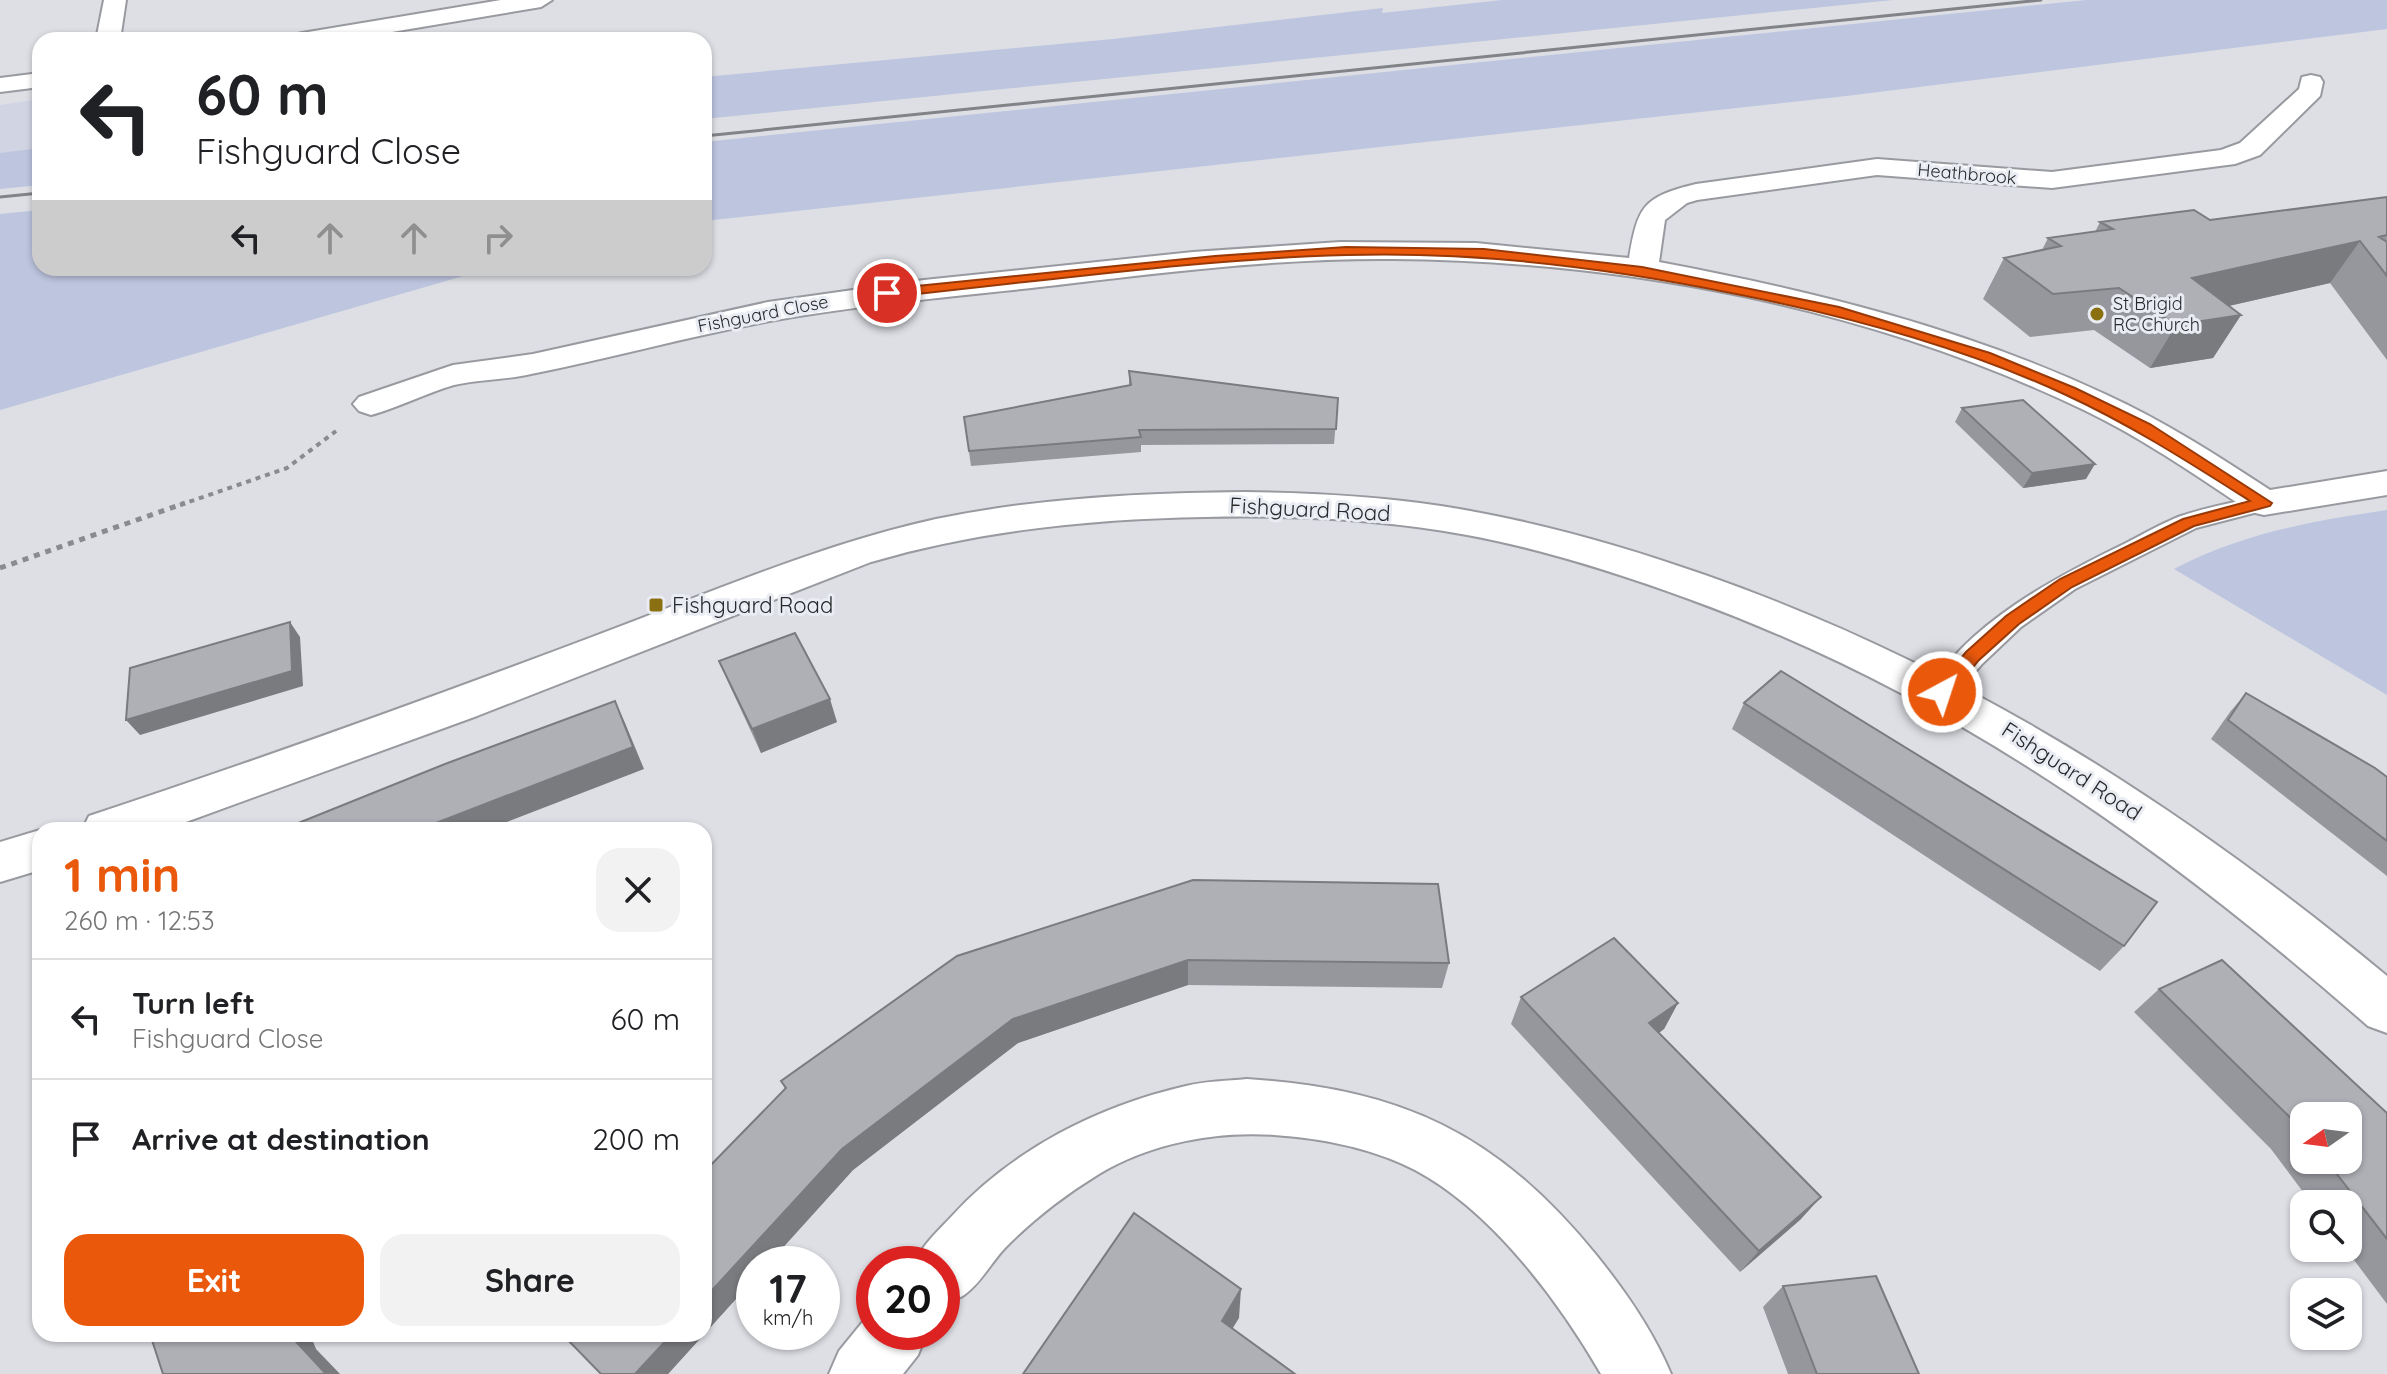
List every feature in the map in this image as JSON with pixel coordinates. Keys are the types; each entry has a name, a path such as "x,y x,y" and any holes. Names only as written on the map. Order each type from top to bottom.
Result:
{"street":[{"path":"109,32 115,0"},
{"path":"350,32 541,0"},
{"path":"0,85 32,81"},
{"name":"Heathbrook","path":"1642,270 1651,217 1677,197 1730,186 1877,167 2052,180 2225,158 2250,149 2311,91 2311,82"},
{"name":"Fishguard Close","path":"371,404 462,373 521,367 739,317 858,297 1215,260 1376,250 1484,253 1642,270 1834,309 1985,356 2070,391 2144,428 2264,503"},
{"path":"2264,503 2387,483"},
{"name":"Fishguard Road","path":"129,822 433,715 857,553 1001,519 1069,511 1284,504 1423,516 1495,528 1695,585 1854,647 1942,692 2071,766 2157,826 2330,958 2387,1009"},
{"path":"0,862 32,852"},
{"path":"960,1250 972,1234 1030,1183 1084,1149 1142,1124 1206,1108 1273,1106 1328,1111 1389,1131 1456,1162 1519,1213 1575,1274 1638,1374"},
{"path":"862,1374 881,1350"}],"lane":[{"path":"1942,692 1972,657 2012,620 2066,583 2188,522 2264,503"}],"path":[{"path":"0,568 287,468 371,404"}],"shaded area":[{"path":"1502,0 1893,0 712,118 712,76 1113,39 1383,8 1382,13"},
{"path":"2086,0 2387,0 2387,29 1846,96 712,220 712,141"},
{"path":"32,100 32,150 0,155 0,105"},
{"path":"32,149 32,186 0,189 0,153"},
{"path":"32,211 32,276 463,276 0,410 0,214"},
{"path":"2387,510 2387,695 2174,569 2252,537"}],"building":[{"path":"2387,197 2387,235 2379,237 2387,242 2387,276 2360,241 2192,278 2241,315 2176,325 2119,288 2053,294 2004,258 2061,246 2048,238 2113,229 2100,222 2194,210 2210,220"},
{"path":"1129,371 1338,398 1336,429 1139,430 1141,437 969,451 964,417 1131,385"},
{"path":"2023,400 2095,464 2032,473 1962,408"},
{"path":"290,622 292,671 126,720 130,668"},
{"path":"795,633 830,699 752,729 719,661"},
{"path":"1781,671 2157,902 2124,946 1744,703"},
{"path":"2246,693 2387,777 2387,841 2228,720"},
{"path":"615,701 633,747 439,822 301,822"},
{"path":"1193,880 1438,884 1449,963 1188,960 1013,1019 842,1149 753,1246 736,1246 736,1264 712,1290 712,1164 786,1088 781,1081 957,956"},
{"path":"1614,938 1678,1003 1649,1023 1821,1197 1759,1251 1521,997"},
{"path":"2222,960 2387,1113 2387,1239 2362,1207 2362,1190 2349,1190 2337,1174 2362,1174 2362,1102 2290,1102 2290,1117 2159,989"},
{"path":"1134,1213 1241,1289 1222,1321 1295,1374 1023,1374"},
{"path":"1876,1276 1919,1374 1817,1374 1783,1286"},
{"path":"153,1342 296,1342 326,1374 163,1374"},
{"path":"570,1342 665,1342 635,1374 601,1374"}],"railway":[{"path":"712,135 2041,0"},
{"path":"0,197 32,194"}],"place":[{"name":"St Brigid RC Church","path":"2097,314"},
{"name":"Fishguard Road","path":"656,605"}],"route":[{"path":"887,293 1215,260 1346,251 1484,253 1642,270 1834,309 1985,356 2097,403 2203,462 2264,503 2188,522 2066,583 2012,620 1972,657 1942,692"}]}
